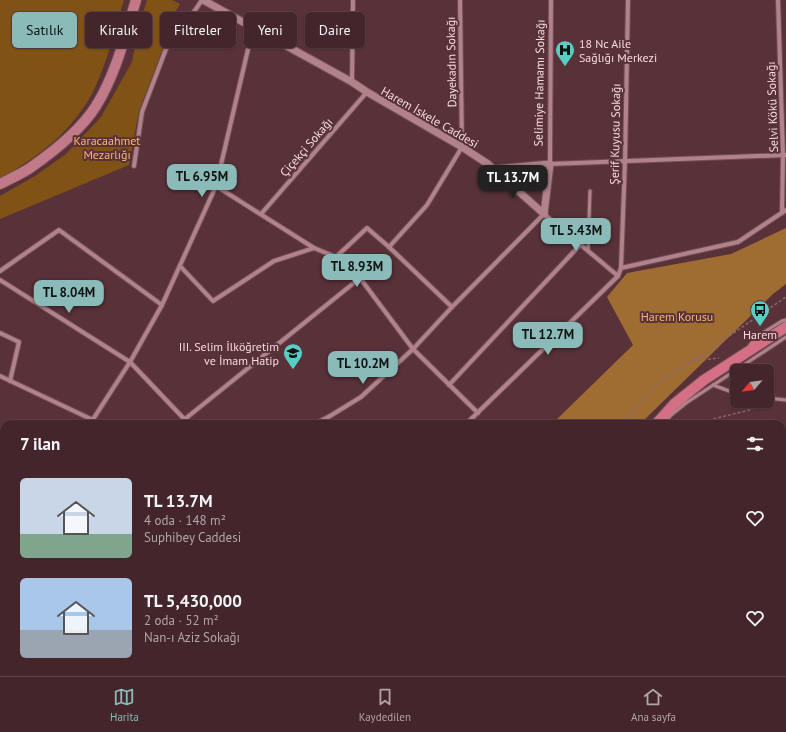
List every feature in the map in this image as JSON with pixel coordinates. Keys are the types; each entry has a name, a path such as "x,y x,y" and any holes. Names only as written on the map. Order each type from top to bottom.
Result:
{"main road":[{"path":"0,184 29,169 66,140 83,123 96,106 110,80 136,0"},
{"path":"660,420 674,404 704,380 786,327"}],"street":[{"name":"Harem İskele Caddesi","path":"202,0 244,23"},
{"path":"134,166 142,112 166,49 202,0"},
{"path":"352,82 353,0"},
{"name":"Dayekadın Sokağı","path":"460,0 462,147"},
{"name":"Selimiye Hamamı Sokağı","path":"544,214 550,164 551,0"},
{"name":"Şerif Kuyusu Sokağı","path":"618,276 621,268 625,162 628,0"},
{"name":"Selvi Kökü Sokağı","path":"778,0 785,155 782,214"},
{"path":"0,377 93,420 130,362 162,305 216,186 248,48"},
{"name":"Harem İskele Caddesi","path":"290,48 352,82 366,92 462,147 494,169 544,214"},
{"name":"Çiçekçi Sokağı","path":"261,214 366,92"},
{"path":"389,247 427,205 462,147"},
{"path":"494,169 550,164 785,155"},
{"path":"216,186 314,248 336,257 360,278 413,349 478,413"},
{"path":"621,268 738,242 786,210"},
{"path":"322,420 361,397 413,349 452,307 544,214 618,276 470,420"},
{"path":"336,257 367,228 452,307"},
{"path":"0,271 59,230 162,305"},
{"path":"449,385 580,245"},
{"path":"180,266 213,301 274,261 314,248"},
{"path":"0,280 130,362 185,419 360,278"},
{"path":"0,333 19,342 10,381"}],"lane":[{"path":"588,251 590,191"},
{"path":"740,356 758,336 786,320"},
{"path":"667,420 686,403 786,337"},
{"path":"713,385 730,391"},
{"path":"774,399 786,400"}],"path":[{"path":"625,420 663,378 692,361 786,297"},
{"path":"692,361 720,358"},
{"path":"710,420 753,408"}],"green space":[{"name":"Karacaahmet Mezarlığı","path":"0,0 124,0 120,12 85,12 85,48 110,48 104,67 83,109 72,123 46,148 0,179"},
{"name":"Karacaahmet Mezarlığı","path":"147,0 172,0 180,4 175,12 160,12 160,48 163,48 139,111 129,165 0,219 0,196 35,176 66,154 101,117 132,62 135,48 152,48 152,12 143,12"},
{"name":"Harem Korusu","path":"786,228 786,284 773,294 644,420 556,420 633,345 607,297 627,273 731,254"}],"place":[{"name":"18 Nc Aile Sağlığı Merkezi","path":"565,67"},
{"name":"Harem","path":"760,327"},
{"name":"III. Selim İlköğretim ve İmam Hatip","path":"293,370"}]}
